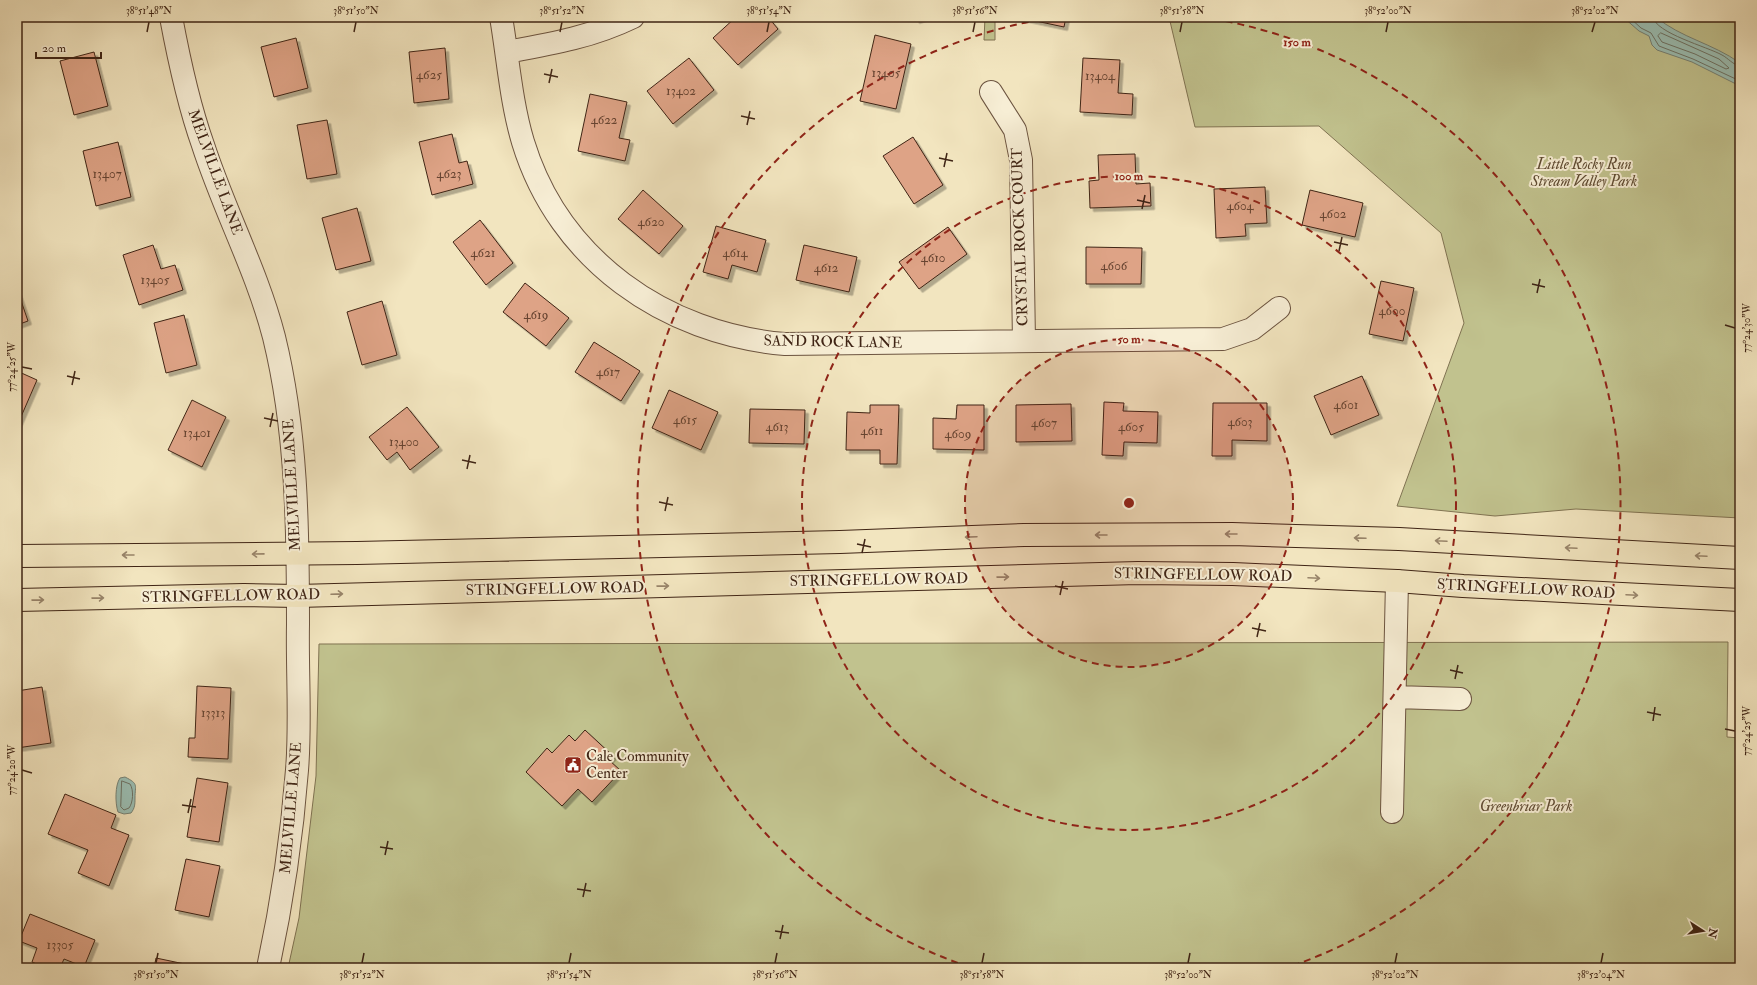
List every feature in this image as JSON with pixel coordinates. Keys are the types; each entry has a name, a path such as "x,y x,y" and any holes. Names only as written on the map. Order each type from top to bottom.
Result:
{"main road":[{"path":"17,556 297,554 840,542 1024,535 1232,534 1407,540 1740,558"},
{"name":"STRINGFELLOW ROAD","path":"17,600 244,595 298,596 1138,573 1233,574 1397,581 1463,586 1740,600"}],"street":[{"name":"MELVILLE LANE","path":"171,17 182,76 203,146 257,284 273,335 291,426 295,473 298,596 298,768 283,889 268,968"},
{"name":"SAND ROCK LANE","path":"501,17 517,120 528,157 542,189 569,232 587,253 628,289 651,304 704,328 730,336 769,343 1024,342 1223,339 1252,329 1279,308"},
{"path":"507,52 588,35 633,17"},
{"name":"CRYSTAL ROCK COURT","path":"990,92 1015,130 1021,160 1024,342"},
{"path":"1392,812 1397,581"},
{"path":"1395,697 1460,699"}],"green space":[{"path":"985,17 995,17 995,40 984,40"},
{"name":"Little Rocky Run Stream Valley Park","path":"1169,17 1740,17 1740,518 1576,509 1495,516 1397,506 1464,323 1441,233 1319,126 1195,127"},
{"name":"Greenbriar Park","path":"1728,642 1727,737 1740,738 1740,968 288,968 299,918 316,776 319,644"}],"water":[{"path":"1623,17 1656,17 1686,36 1719,50 1740,63 1740,86 1692,62 1657,50 1652,45 1649,36 1639,31"},
{"path":"125,777 132,781 136,787 135,804 133,809 131,813 124,814 118,812 116,794 118,781 120,778"}],"building":[{"path":"736,17 768,17 778,29 738,65 713,38"},
{"path":"915,17 925,17 916,20"},
{"path":"1017,17 1066,17 1064,27"},
{"path":"875,35 911,44 896,109 860,101"},
{"path":"296,38 308,88 274,97 261,47"},
{"path":"445,48 449,99 414,103 409,52"},
{"path":"94,52 108,106 74,115 60,61"},
{"path":"689,58 714,90 673,124 647,91"},
{"path":"1083,58 1120,60 1118,93 1133,94 1132,115 1080,112"},
{"path":"590,94 627,102 619,138 630,140 625,161 578,151"},
{"path":"327,120 337,174 307,179 297,125"},
{"path":"452,134 459,163 467,161 473,184 432,195 419,142"},
{"path":"913,137 943,185 914,204 883,156"},
{"path":"118,142 131,197 96,206 83,151"},
{"path":"1135,154 1136,184 1150,183 1151,206 1090,208 1089,181 1099,180 1098,155"},
{"path":"1265,187 1267,223 1245,224 1246,236 1216,238 1214,189"},
{"path":"643,190 683,226 659,254 618,219"},
{"path":"1310,190 1363,203 1355,237 1302,225"},
{"path":"357,208 371,261 336,270 322,218"},
{"path":"480,220 513,263 486,285 453,242"},
{"path":"716,226 766,240 757,272 732,265 728,279 703,272"},
{"path":"948,227 967,254 919,289 899,262"},
{"path":"153,245 161,269 175,265 183,290 139,305 123,255"},
{"path":"804,245 857,257 849,292 796,280"},
{"path":"1086,247 1142,248 1141,284 1086,284"},
{"path":"1381,281 1414,288 1403,341 1369,334"},
{"path":"525,283 569,318 546,346 503,312"},
{"path":"17,289 28,321 17,325"},
{"path":"382,301 397,355 362,365 347,312"},
{"path":"184,315 197,365 166,373 154,323"},
{"path":"594,342 640,371 621,401 575,372"},
{"path":"17,371 37,380 17,426"},
{"path":"1362,376 1379,415 1331,435 1314,396"},
{"path":"669,390 718,412 701,450 652,428"},
{"path":"192,400 226,417 202,467 168,450"},
{"path":"1104,402 1124,403 1123,411 1158,412 1157,443 1124,442 1123,456 1102,455"},
{"path":"1213,403 1267,403 1267,441 1232,440 1232,456 1212,456"},
{"path":"1071,404 1072,441 1016,442 1016,405"},
{"path":"870,405 899,405 897,464 880,464 880,450 846,450 847,412 870,413"},
{"path":"957,405 984,405 984,450 933,449 933,418 956,419"},
{"path":"407,407 439,447 410,470 397,452 387,460 369,437"},
{"path":"750,409 805,410 804,444 749,443"},
{"path":"197,686 231,688 228,759 188,757 189,738 195,738"},
{"path":"42,687 51,743 17,748 17,691"},
{"name":"Cale Community Center","path":"585,730 613,756 609,760 621,771 592,802 578,789 562,806 526,772 547,748 552,753 569,735 575,741"},
{"path":"197,778 228,783 219,842 187,837"},
{"path":"65,794 116,815 111,828 129,835 109,886 78,873 88,850 48,834"},
{"path":"186,859 220,866 209,917 175,910"},
{"path":"30,914 95,940 84,967 64,959 60,968 46,968 32,962 37,948 19,941"},
{"path":"156,958 199,967 199,968 154,968"}],"place":[{"name":"Cale Community Center","path":"573,765"}]}
